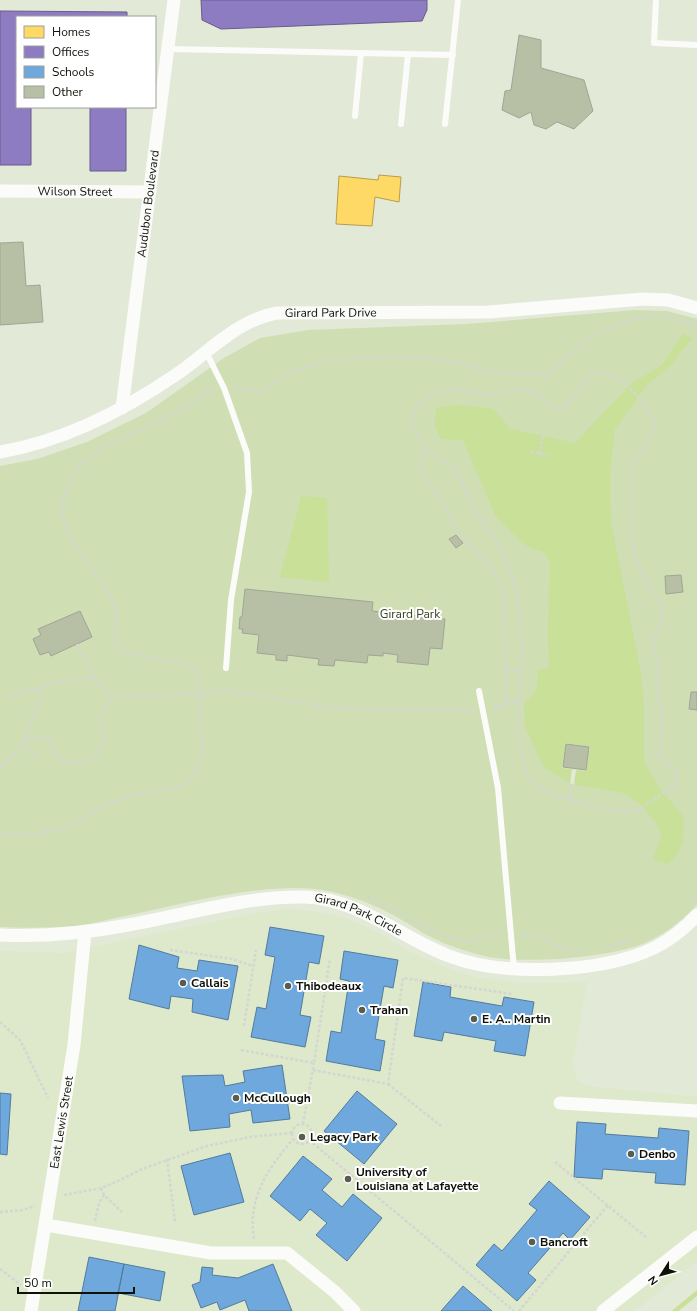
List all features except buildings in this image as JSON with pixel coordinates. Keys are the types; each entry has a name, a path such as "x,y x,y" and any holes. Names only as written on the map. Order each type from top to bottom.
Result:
{"street":[{"name":"Audubon Boulevard","path":"122,408 174,0"},
{"name":"Wilson Street","path":"0,191 150,192"},
{"name":"Girard Park Drive","path":"0,452 24,448 68,434 122,408 177,374 231,332 251,320 277,313 489,312 643,299 668,300 697,308"},
{"name":"Girard Park Circle","path":"0,935 22,936 85,932 274,897 307,897 344,906 369,915 449,956 468,963 514,969 575,967 606,963 638,955 667,941 697,914"},
{"name":"East Lewis Street","path":"31,1311 74,1045 85,932"},
{"path":"560,1103 697,1111"},
{"path":"46,1225 211,1253 287,1253 335,1292 354,1311"},
{"path":"603,1311 697,1236"}],"lane":[{"path":"445,124 458,0"},
{"path":"656,0 654,43 697,45"},
{"path":"168,49 453,55"},
{"path":"355,116 361,53"},
{"path":"400,124 408,54"},
{"path":"206,352 224,388 247,453 249,492 231,600 226,668"},
{"path":"479,691 484,710 498,788 514,969"}],"path":[{"path":"0,834 34,834 64,828 79,822 105,804 133,795 178,787 189,782 202,761 199,694 200,677 194,669 186,664 125,653 118,648 115,640 116,612 106,590 71,538 63,517 63,507 70,482 82,462 109,443 151,426 214,390 234,387 261,392 286,374 328,360 400,356 463,363 487,372 547,374 554,370 582,344 606,328 619,323 656,314 697,326"},
{"path":"599,371 617,377 641,400 654,422 653,431 632,469 630,480 634,502 631,517 634,553 643,575 662,606 663,619 652,644 659,670 657,684 663,724 659,755 679,774 675,785 642,809 626,812 614,810 548,792 528,780 518,738 522,651 518,594 499,544 474,507 457,470 425,448 413,427 412,417 417,407 425,399 437,393 450,390 462,390 492,395 520,390 534,391 557,409 564,408 591,375 599,371"},
{"path":"540,454 543,435"},
{"path":"425,448 420,469 442,501 453,524 471,548 489,565 503,589 506,704"},
{"path":"531,452 548,456"},
{"path":"77,644 95,680 112,697 199,694 233,690 333,708 470,712 519,701"},
{"path":"506,670 521,671"},
{"path":"7,695 43,687 65,679 80,678 95,680"},
{"path":"0,770 23,745 30,719 43,687"},
{"path":"25,739 49,736 54,753 69,764 84,763 91,760 102,748 104,732 99,718 112,697"},
{"path":"23,745 36,757"},
{"path":"570,798 572,784"},
{"path":"170,950 232,959 253,966"},
{"path":"244,1026 256,950"},
{"path":"303,1124 313,1070 330,958"},
{"path":"388,1084 404,978 512,994"},
{"path":"0,1022 20,1040 48,1098"},
{"path":"241,1050 314,1063"},
{"path":"313,1070 388,1084 441,1126"},
{"path":"303,1124 311,1129 312,1136 310,1140 302,1144 293,1139 291,1132 294,1127 303,1124"},
{"path":"0,1212 28,1209 50,1198 101,1188 167,1159 207,1146 250,1136 291,1132"},
{"path":"256,1253 252,1228 256,1195 261,1182 293,1139"},
{"path":"310,1140 514,1311"},
{"path":"167,1159 174,1222"},
{"path":"555,1162 647,1238"},
{"path":"101,1188 104,1195 122,1212"},
{"path":"92,1233 99,1203 104,1195"},
{"path":"519,1311 608,1206"},
{"path":"0,1269 21,1285"}],"shaded area":[{"path":"683,334 692,338 671,365 647,385 615,429 610,473 611,522 641,674 644,705 644,762 659,787 683,816 682,843 678,854 668,864 653,860 662,835 656,823 640,804 624,793 572,784 544,768 525,726 524,703 535,693 538,670 549,668 548,632 550,561 542,551 532,549 521,542 495,515 463,440 441,439 435,427 436,408 459,405 493,409 511,429 575,443 632,383 662,365"},
{"path":"301,496 327,498 329,582 280,577"},
{"name":"University of Louisiana at Lafayette","path":"288,909 319,912 348,919 381,934 409,951 444,967 478,978 522,983 587,982 574,1058 574,1070 577,1081 588,1086 697,1097 697,1261 635,1311 0,1311 0,951 63,953 256,913"}],"green space":[{"name":"Girard Park","path":"635,310 667,311 697,319 697,905 691,911 662,934 637,946 590,956 537,960 498,958 468,952 439,941 391,914 358,899 334,892 297,888 230,894 97,922 64,927 0,927 0,466 37,459 87,442 146,413 224,358 260,338 308,330 467,324"}],"pier":[{"path":"566,743 590,747 586,771 576,770 574,785 570,783 572,769 562,768"}],"waterway":[{"path":"675,1311 697,1293"}],"place":[{"name":"Callais","path":"183,983"},
{"name":"Thibodeaux","path":"288,986"},
{"name":"Trahan","path":"362,1010"},
{"name":"E. A.. Martin","path":"474,1019"},
{"name":"McCullough","path":"236,1098"},
{"name":"Legacy Park","path":"302,1137"},
{"name":"Denbo","path":"631,1154"},
{"name":"University of Louisiana at Lafayette","path":"348,1179"},
{"name":"Bancroft","path":"532,1242"}]}
